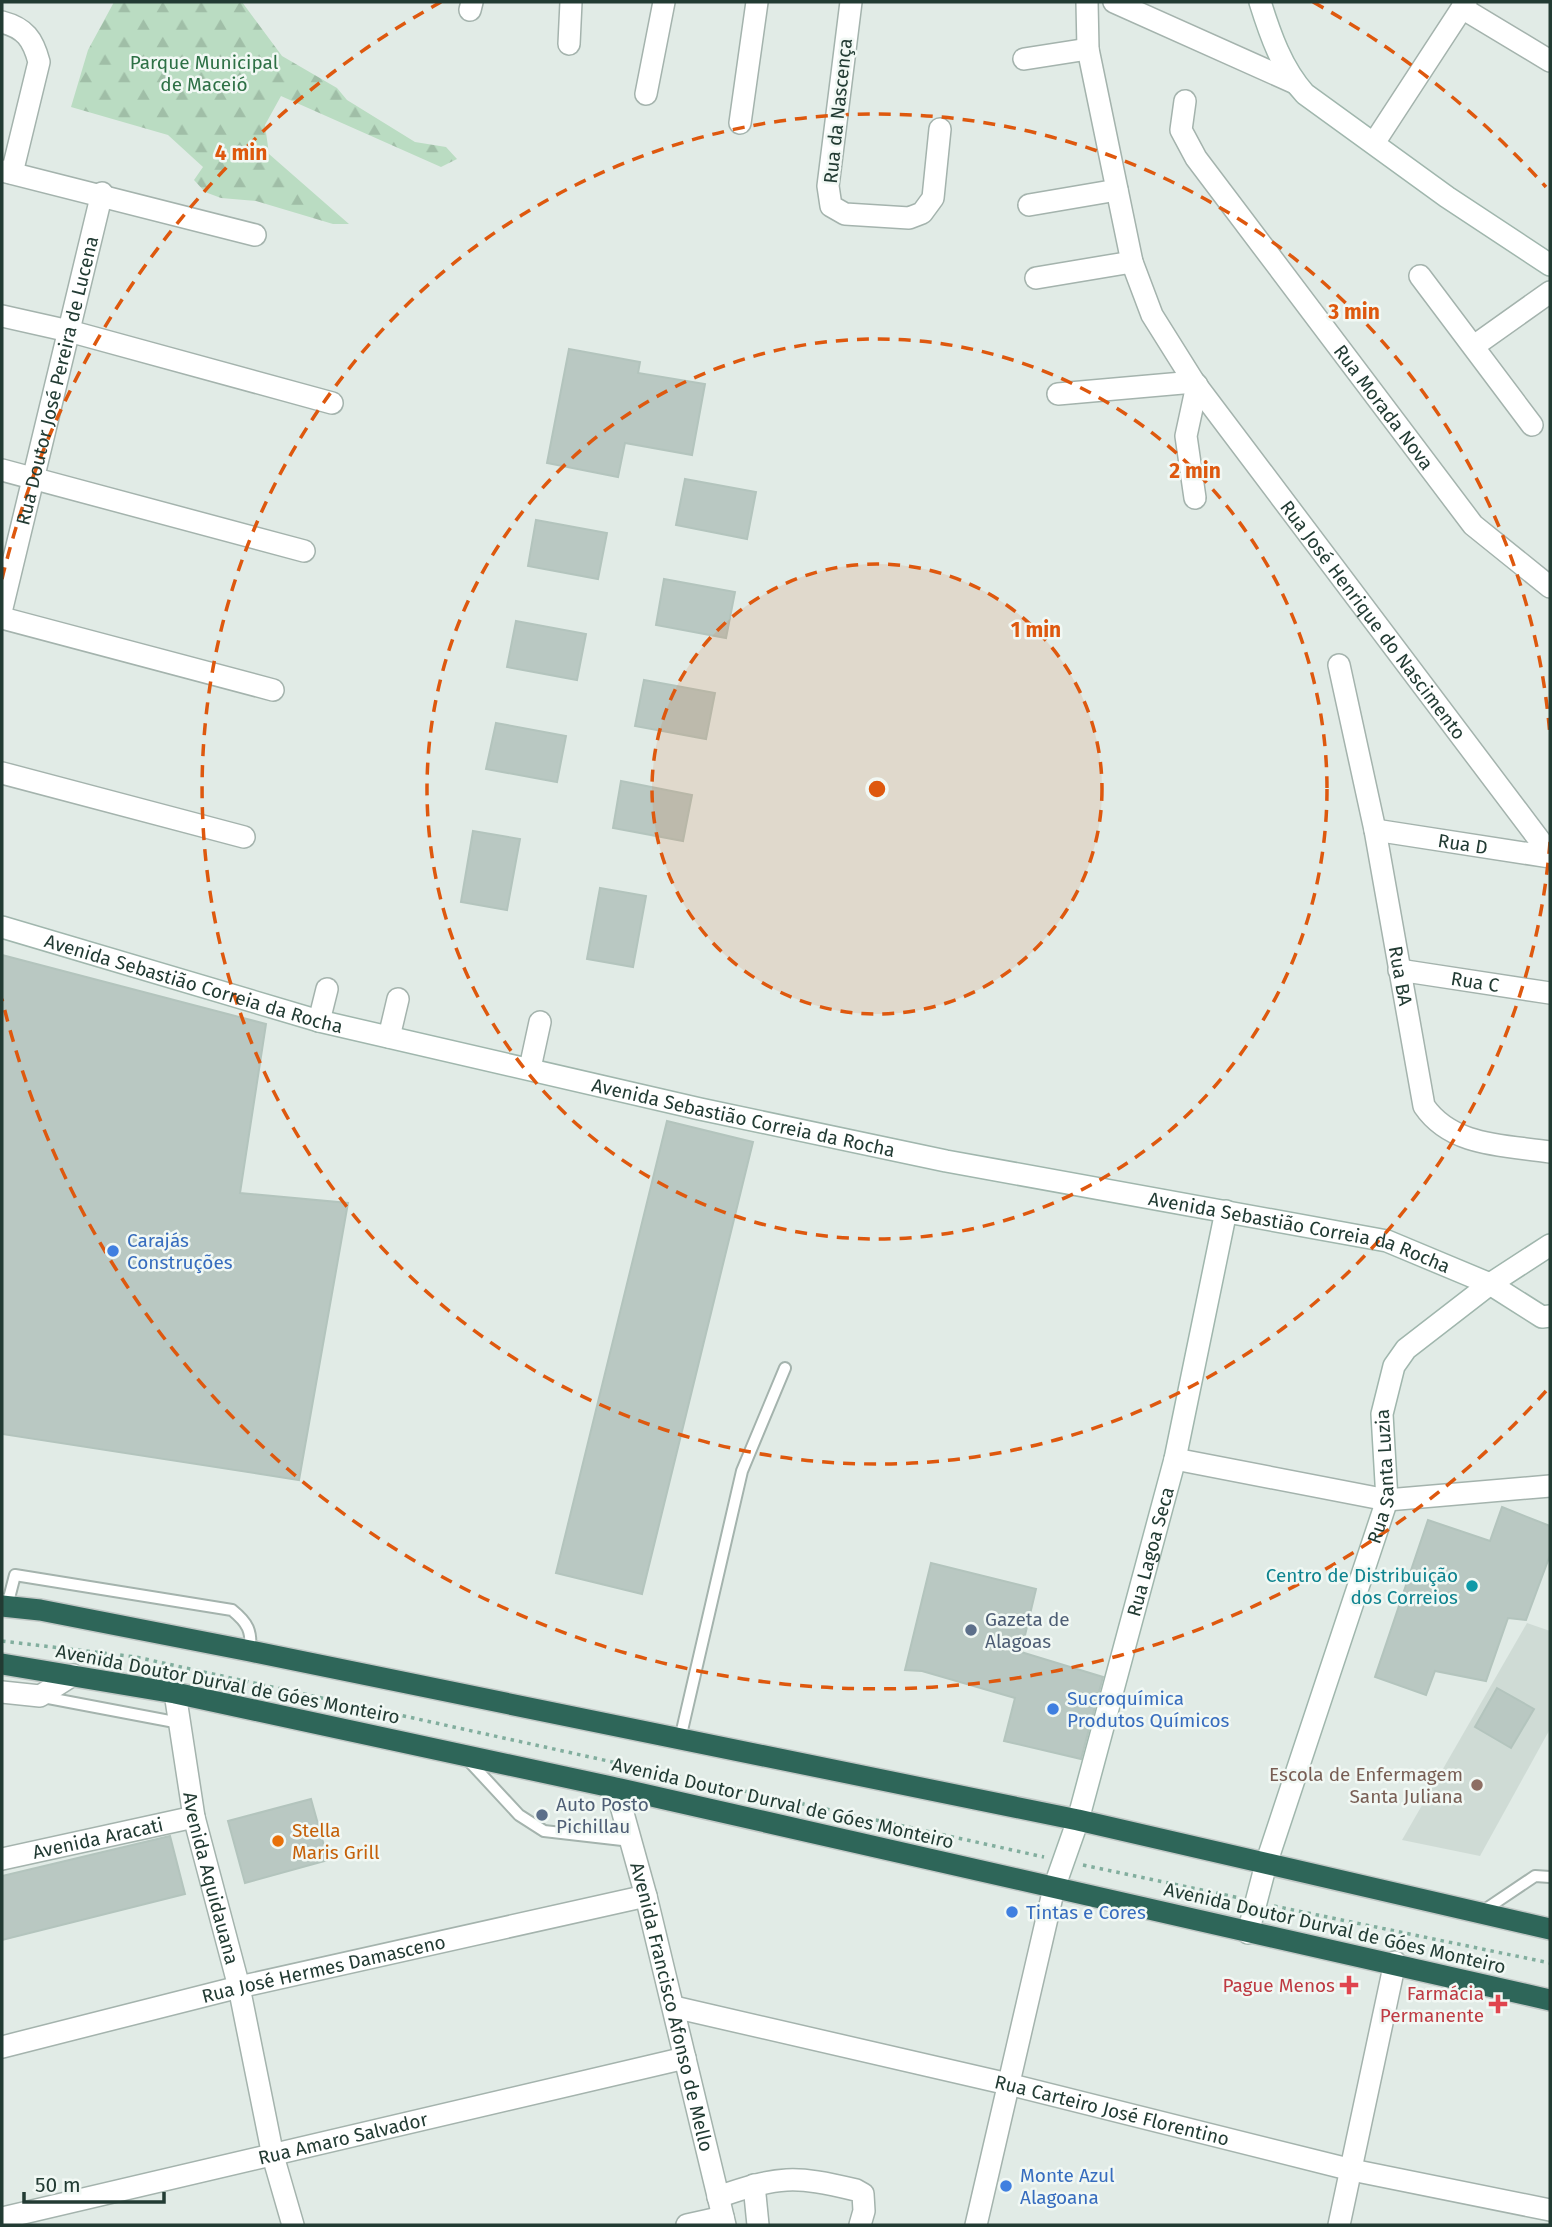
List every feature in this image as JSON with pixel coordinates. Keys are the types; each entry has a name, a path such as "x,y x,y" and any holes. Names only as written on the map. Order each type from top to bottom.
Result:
{"highway":[{"name":"Avenida Doutor Durval de Góes Monteiro","path":"4,1606 40,1610 250,1651 1078,1820 1550,1929"},
{"name":"Avenida Doutor Durval de Góes Monteiro","path":"2,1664 175,1693 464,1755 1248,1933 1395,1962 1550,2000"}],"street":[{"path":"569,44 571,2"},
{"path":"646,94 664,2"},
{"path":"740,122 757,2"},
{"name":"Rua da Nascença","path":"851,2 828,186 831,206 845,214 909,218 922,214 933,198 940,129"},
{"name":"Rua José Henrique do Nascimento","path":"1087,2 1088,49 1117,190 1132,262 1152,315 1196,383 1550,855"},
{"path":"1114,2 1295,83"},
{"path":"1260,2 1269,33 1295,83 1305,94 1447,197 1550,265"},
{"path":"1374,143 1464,5 1550,61"},
{"path":"2,22 20,27 35,45 39,62 7,172 255,235"},
{"path":"1024,59 1088,49"},
{"name":"Rua Morada Nova","path":"1185,101 1181,130 1205,169 1473,525 1550,587"},
{"path":"1029,205 1117,190"},
{"name":"Rua Doutor José Pereira de Lucena","path":"2,608 31,477 102,194"},
{"path":"1036,278 1132,262"},
{"path":"1420,276 1532,425"},
{"path":"1474,346 1550,292"},
{"path":"2,316 69,331 332,403"},
{"path":"1058,394 1196,383 1186,436 1195,498"},
{"path":"2,470 304,551"},
{"path":"2,618 274,690"},
{"name":"Rua BA","path":"1339,665 1375,830 1423,1106 1434,1120 1452,1134 1472,1140 1550,1152"},
{"path":"2,773 244,837"},
{"name":"Rua D","path":"1375,830 1550,855"},
{"name":"Avenida Sebastião Correia da Rocha","path":"2,927 319,1021 700,1109 946,1161 1387,1241 1490,1284 1542,1317 1550,1316"},
{"name":"Rua C","path":"1399,970 1550,993"},
{"path":"319,1021 327,989"},
{"path":"389,1037 398,999"},
{"path":"530,1068 540,1022"},
{"name":"Rua Lagoa Seca","path":"976,2225 1054,1888 1078,1820 1175,1459 1226,1211"},
{"name":"Rua Santa Luzia","path":"1248,1933 1266,1864 1387,1500 1382,1414 1394,1366 1406,1349 1490,1284 1550,1245"},
{"path":"1175,1459 1387,1500 1550,1486"},
{"path":"2,1692 40,1696 73,1675"},
{"name":"Avenida Aquidauana","path":"175,1693 194,1817 239,1987 273,2156 293,2225"},
{"name":"Avenida Francisco Afonso de Mello","path":"616,1788 674,2007 722,2213"},
{"name":"Avenida Aracati","path":"2,1859 194,1817"},
{"name":"Rua José Hermes Damasceno","path":"2,2047 239,1987 646,1896"},
{"path":"1339,2225 1395,1962"},
{"name":"Rua Carteiro José Florentino","path":"674,2007 1008,2084 1352,2170 1550,2210"},
{"name":"Rua Amaro Salvador","path":"2,2218 685,2058"},
{"path":"687,2225 722,2213 754,2185 765,2180 807,2178 863,2194 864,2211 860,2225"},
{"path":"754,2185 758,2225"}],"lane":[{"path":"680,1740 742,1471 786,1368"},
{"path":"2,1575 232,1610 246,1622 251,1636 250,1651"},
{"path":"4,1606 15,1575"},
{"path":"40,1696 180,1723"},
{"path":"464,1755 519,1815 544,1831 631,1841"},
{"path":"1480,1913 1535,1876 1550,1877"}],"path":[{"path":"2,1641 136,1657 1044,1857"},
{"path":"1072,1863 1244,1899"},
{"path":"1270,1905 1550,1963"}],"shaded area":[{"name":"Escola de Enfermagem Santa Juliana","path":"1527,1623 1550,1631 1550,1729 1480,1856 1402,1840"}],"green space":[{"name":"Parque Municipal de Maceió","path":"114,2 242,2 282,56 337,88 347,100 415,142 446,147 457,159 441,167 281,96 265,125 269,154 349,224 333,224 256,201 221,198 205,192 194,180 203,167 168,135 71,107 88,50"}],"building":[{"path":"569,349 640,362 638,373 705,384 692,455 625,443 618,477 547,463"},
{"path":"685,479 756,492 747,539 676,525"},
{"path":"536,520 607,533 598,579 528,566"},
{"path":"664,579 735,592 726,638 656,625"},
{"path":"516,621 586,634 577,680 507,667"},
{"path":"644,680 715,693 706,739 635,726"},
{"path":"496,723 566,736 557,782 486,769"},
{"path":"621,781 692,795 683,841 613,828"},
{"path":"473,831 520,839 507,910 461,902"},
{"path":"600,888 646,896 633,967 587,959"},
{"path":"2,955 266,1024 240,1193 348,1203 299,1480 2,1434"},
{"path":"667,1121 753,1142 642,1594 556,1573"},
{"name":"Centro de Distribuição dos Correios","path":"1502,1507 1550,1526 1550,1555 1526,1620 1508,1618 1486,1681 1435,1671 1426,1695 1375,1677 1428,1520 1490,1541"},
{"name":"Gazeta de Alagoas","path":"931,1563 1036,1589 1021,1652 1103,1677 1081,1759 1004,1741 1015,1698 922,1671 905,1670"},
{"path":"1497,1688 1534,1709 1511,1748 1475,1727"},
{"name":"Stella Maris Grill","path":"311,1799 328,1860 245,1883 228,1821"},
{"path":"170,1836 185,1894 2,1940 2,1876"}],"place":[{"name":"Carajás Construções","path":"113,1251"},
{"name":"Centro de Distribuição dos Correios","path":"1472,1586"},
{"name":"Gazeta de Alagoas","path":"971,1630"},
{"name":"Sucroquímica Produtos Químicos","path":"1053,1709"},
{"name":"Escola de Enfermagem Santa Juliana","path":"1477,1785"},
{"name":"Auto Posto Pichillau","path":"542,1815"},
{"name":"Stella Maris Grill","path":"278,1841"},
{"name":"Tintas e Cores","path":"1012,1912"},
{"name":"Pague Menos","path":"1349,1985"},
{"name":"Farmácia Permanente","path":"1498,2004"},
{"name":"Monte Azul Alagoana","path":"1006,2186"}]}
